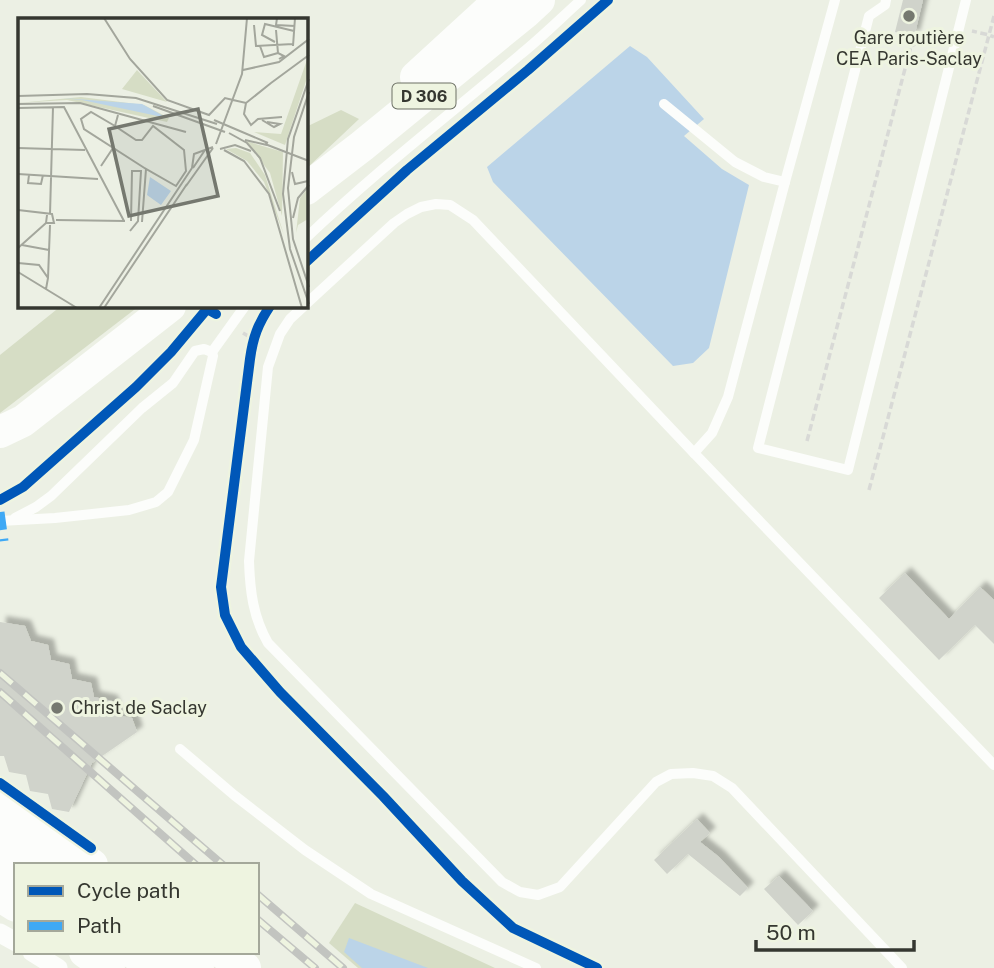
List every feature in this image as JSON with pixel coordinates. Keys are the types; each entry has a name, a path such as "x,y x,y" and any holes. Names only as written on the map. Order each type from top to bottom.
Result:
{"main road":[{"name":"D 306","path":"308,184 317,170 357,131 500,0"},
{"name":"D 306","path":"308,186 362,146 539,0"},
{"path":"0,447 12,426 167,308"},
{"path":"0,801 89,863"},
{"path":"0,835 41,863"},
{"path":"88,954 109,968"},
{"path":"135,954 155,968"},
{"path":"178,954 198,968"},
{"path":"224,954 245,968"}],"street":[{"path":"35,954 58,968"}],"lane":[{"path":"308,236 408,146 523,53 581,0"},
{"path":"694,453 712,433 728,397 835,0"},
{"path":"886,0 885,5 869,16 758,448 848,470 966,0"},
{"path":"664,104 735,162 764,177 785,182"},
{"path":"308,302 401,218 421,207 450,205 473,220 694,453 992,760"},
{"path":"0,521 129,510 156,502 168,492 194,440 212,352 244,308"},
{"path":"302,308 280,334 268,367 248,561 249,584 259,628 268,643 502,882 520,892 538,895 560,887 656,782 671,774 713,776 732,788 902,968"},
{"path":"12,519 51,496 142,408 173,383 195,351 204,349 212,352"},
{"path":"180,749 305,850 371,894 536,968"}],"path":[{"path":"994,16 989,35 994,37"},
{"path":"0,500 23,487 136,387 171,352 207,309 215,314"},
{"path":"242,332 254,339"}],"green space":[{"path":"341,110 359,119 308,167 308,126"},
{"path":"59,308 136,308 0,413 0,355"},
{"path":"355,903 495,968 358,968 329,943"}],"water":[{"path":"630,46 647,57 704,119 684,136 722,169 749,185 709,348 693,363 673,366 493,182 487,167"},
{"path":"349,938 428,968 362,968 344,952"}],"building":[{"name":"Gare routière CEA Paris-Saclay","path":"903,0 923,0 914,37 895,32"},
{"path":"905,573 949,619 980,587 994,600 994,644 975,625 939,660 879,598"},
{"name":"Christ de Saclay","path":"0,622 25,626 31,641 48,645 51,660 69,664 72,679 91,683 94,697 112,701 116,715 132,718 137,732 92,763 69,812 52,809 48,794 30,791 26,775 9,772 4,756 0,756"},
{"path":"697,819 710,833 700,842 719,857 748,888 740,896 688,854 667,874 654,860"},
{"path":"779,876 813,911 798,925 764,889"}],"railway":[{"path":"0,673 221,863"},
{"path":"0,692 194,863"},
{"path":"259,896 343,968"},
{"path":"259,921 315,968"}],"marked path":[{"path":"0,512 4,541"}],"cycle path":[{"path":"308,260 407,170 608,0"},
{"path":"269,308 257,331 250,359 221,587 225,615 241,647 280,692 462,881 513,928 597,968"},
{"path":"0,500 23,487 136,387 171,352 207,309 216,314"},
{"path":"0,783 91,848"}],"place":[{"name":"Gare routière CEA Paris-Saclay","path":"909,16"},
{"name":"Christ de Saclay","path":"57,708"}]}
